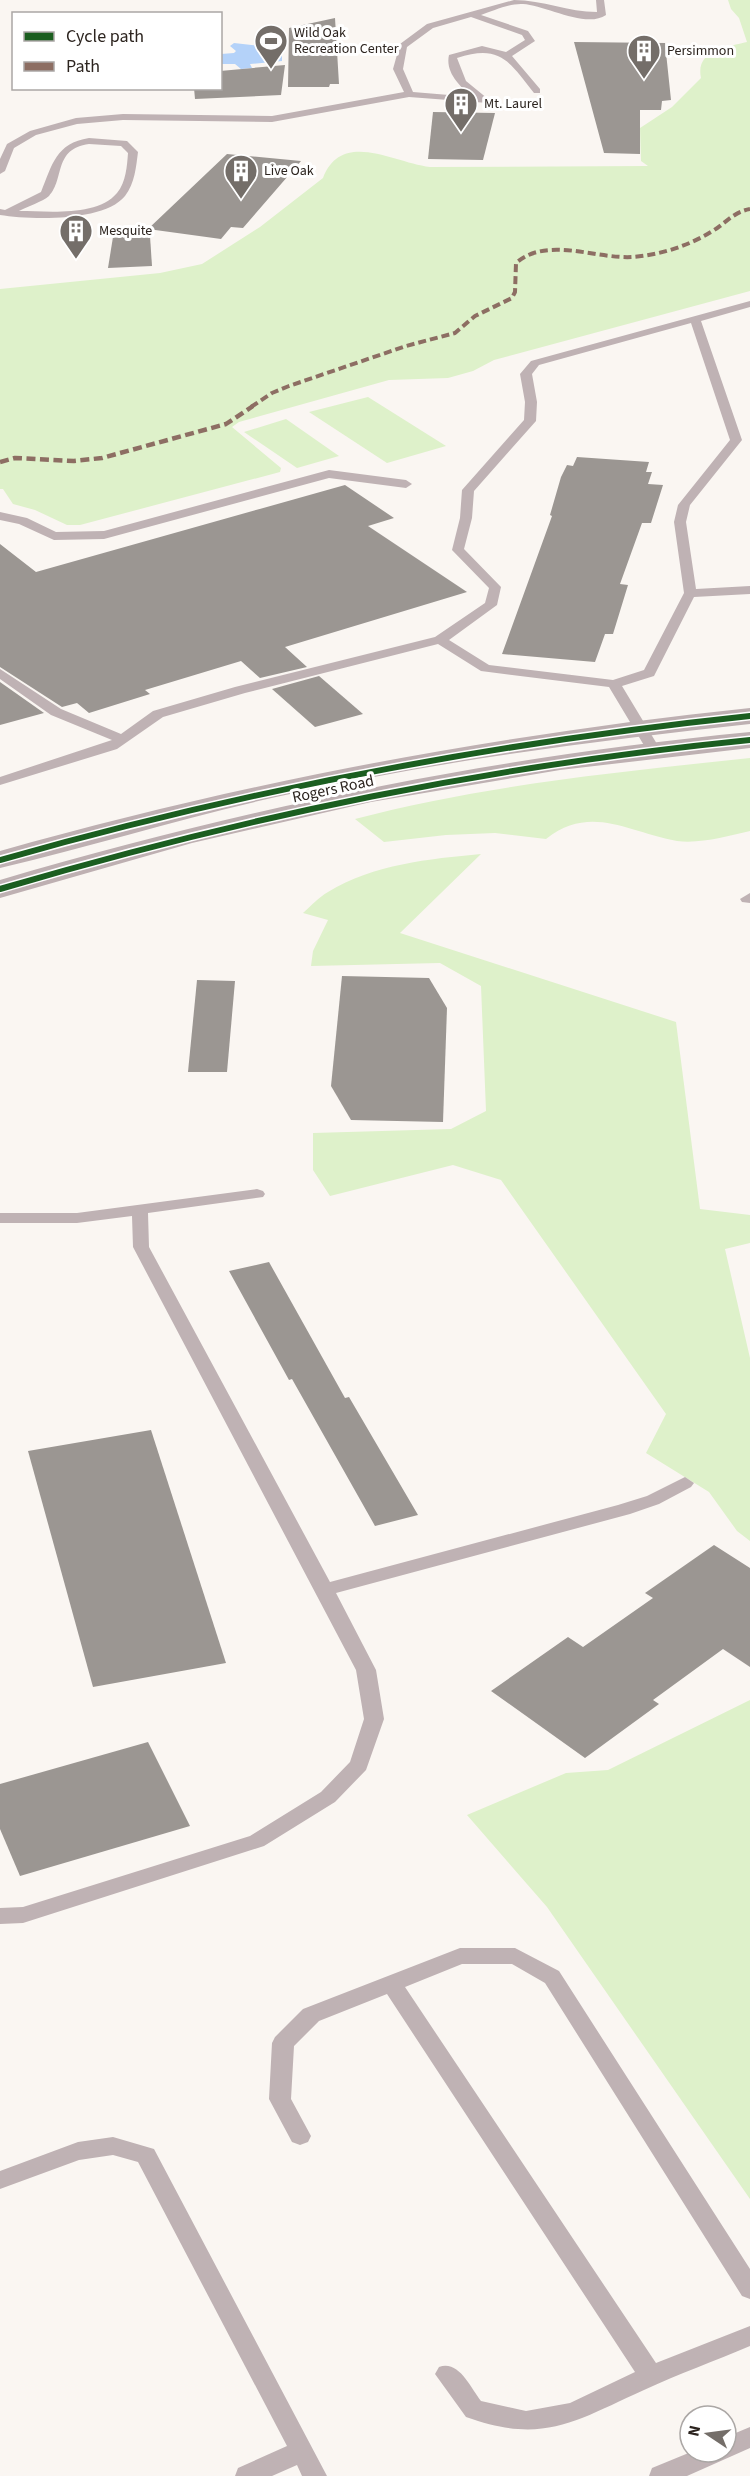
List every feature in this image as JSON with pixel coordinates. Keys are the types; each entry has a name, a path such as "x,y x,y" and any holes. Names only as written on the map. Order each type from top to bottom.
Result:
{"main road":[{"name":"Rogers Road","path":"0,889 152,845 314,807 494,772 750,716"},
{"name":"Rogers Road","path":"0,860 151,818 308,782 462,753 647,739 750,740"}],"lane":[{"path":"409,94 398,69 403,45 430,26 523,1 575,15 602,15 600,0"},
{"path":"469,14 525,33 530,41 507,55"},
{"path":"0,171 10,146 33,133 76,121 123,117 272,119 409,94 485,101 466,88 453,67 452,57 472,49 499,49 507,55 537,91"},
{"path":"92,140 124,143 133,152 131,177 119,198 98,208 61,215 3,212 45,194 61,153 70,145 92,140"},
{"path":"0,781 112,746 158,714 240,690 440,640 491,605 495,587 458,550 466,518 468,490 530,422 531,402 526,374 535,363 750,304"},
{"path":"440,640 486,668 614,684 649,673 690,593 680,522 684,505 736,440 694,319"},
{"path":"0,516 23,521 54,536 84,537 104,535 329,474 406,484"},
{"path":"690,593 750,590"},
{"path":"0,673 56,712 122,739"},
{"path":"614,684 647,739"},
{"path":"0,1218 77,1218 256,1194"},
{"path":"0,1916 23,1915 257,1841 328,1797 336,1789 359,1765 374,1719 366,1670 141,1247 140,1211"},
{"path":"324,1590 624,1510 653,1500 685,1483"},
{"path":"300,2136 280,2099 283,2043 311,2015 460,1956 515,1956 552,1977 750,2289"},
{"path":"391,1983 651,2376"},
{"path":"0,2180 78,2151 113,2146 146,2154 315,2476"},
{"path":"447,2374 474,2410 526,2421 573,2413 651,2376 750,2336"},
{"path":"247,2476 302,2451"},
{"path":"661,2476 689,2464"}],"green space":[{"path":"728,0 750,0 750,291 494,360 473,371 448,378 389,380 239,422 232,427 281,468 280,472 80,525 67,525 35,510 13,504 3,489 0,489 0,289 160,273 202,264 260,227 323,178 332,163 343,155 356,152 385,156 430,167 648,166 641,161 640,128 672,107 701,78 700,69 703,61 714,51 747,42 739,18 731,9"},
{"path":"368,397 446,446 387,463 309,412"},
{"path":"286,419 339,456 297,468 244,432"},
{"path":"750,758 750,831 705,840 677,841 625,827 594,822 578,823 546,839 495,833 446,835 384,842 355,819 502,788 601,774"},
{"path":"481,854 400,933 676,1022 700,1209 750,1215 750,1243 725,1249 750,1358 750,1541 737,1531 709,1492 646,1453 666,1414 501,1180 453,1165 330,1196 313,1170 313,1133 451,1129 486,1111 481,986 440,963 311,966 313,951 328,920 303,913 325,894 364,875 402,864"},
{"path":"750,1700 750,2199 547,1907 467,1815 566,1773 608,1770"}],"water":[{"path":"234,43 260,46 257,51 282,55 282,61 250,64 252,68 241,69 235,64 222,64 222,54 236,51 230,46"}],"building":[{"path":"335,18 339,84 330,84 329,87 288,87 289,28"},
{"path":"574,42 665,43 671,100 662,101 661,110 640,110 640,154 604,153"},
{"path":"285,65 281,95 195,99 194,90 222,90 222,71"},
{"path":"433,112 495,113 483,160 428,159"},
{"name":"Live Oak","path":"227,154 301,161 243,228 231,227 221,239 148,229"},
{"path":"150,236 152,266 108,268 113,237"},
{"path":"577,457 649,462 646,472 652,472 648,484 663,485 651,523 642,523 620,584 628,585 613,634 605,634 595,662 502,654 552,516 550,515 561,477 567,465 573,466"},
{"path":"345,485 394,518 368,526 467,592 285,647 307,667 260,678 241,661 145,690 150,694 89,713 77,703 62,707 0,667 0,544 36,572"},
{"path":"319,676 363,714 315,727 272,689"},
{"path":"0,682 44,713 0,725"},
{"path":"342,976 429,978 447,1008 443,1122 351,1120 331,1086"},
{"path":"197,980 235,981 227,1072 188,1072"},
{"path":"269,1262 345,1398 349,1397 418,1515 375,1526 292,1379 289,1380 229,1271"},
{"path":"151,1430 226,1663 93,1687 28,1451"},
{"path":"714,1545 750,1568 750,1667 723,1649 653,1700 659,1704 585,1758 491,1691 568,1637 583,1647 653,1598 645,1593"},
{"path":"148,1742 190,1826 20,1876 0,1829 0,1784"}],"marked path":[{"path":"0,462 15,458 74,461 102,458 226,424 272,393 289,386 406,346 455,333 475,316 512,298 515,292 516,263 525,255 553,250 619,257 654,254 700,239 720,227 736,213 750,209"}],"cycle path":[{"path":"0,860 185,810 372,770 560,738 750,716"},
{"path":"0,889 184,837 371,794 560,762 655,749 750,740"}],"place":[{"name":"Wild Oak Recreation Center","path":"271,70"},
{"name":"Persimmon","path":"644,80"},
{"name":"Mt. Laurel","path":"461,133"},
{"name":"Live Oak","path":"241,200"},
{"name":"Mesquite","path":"76,260"}]}
